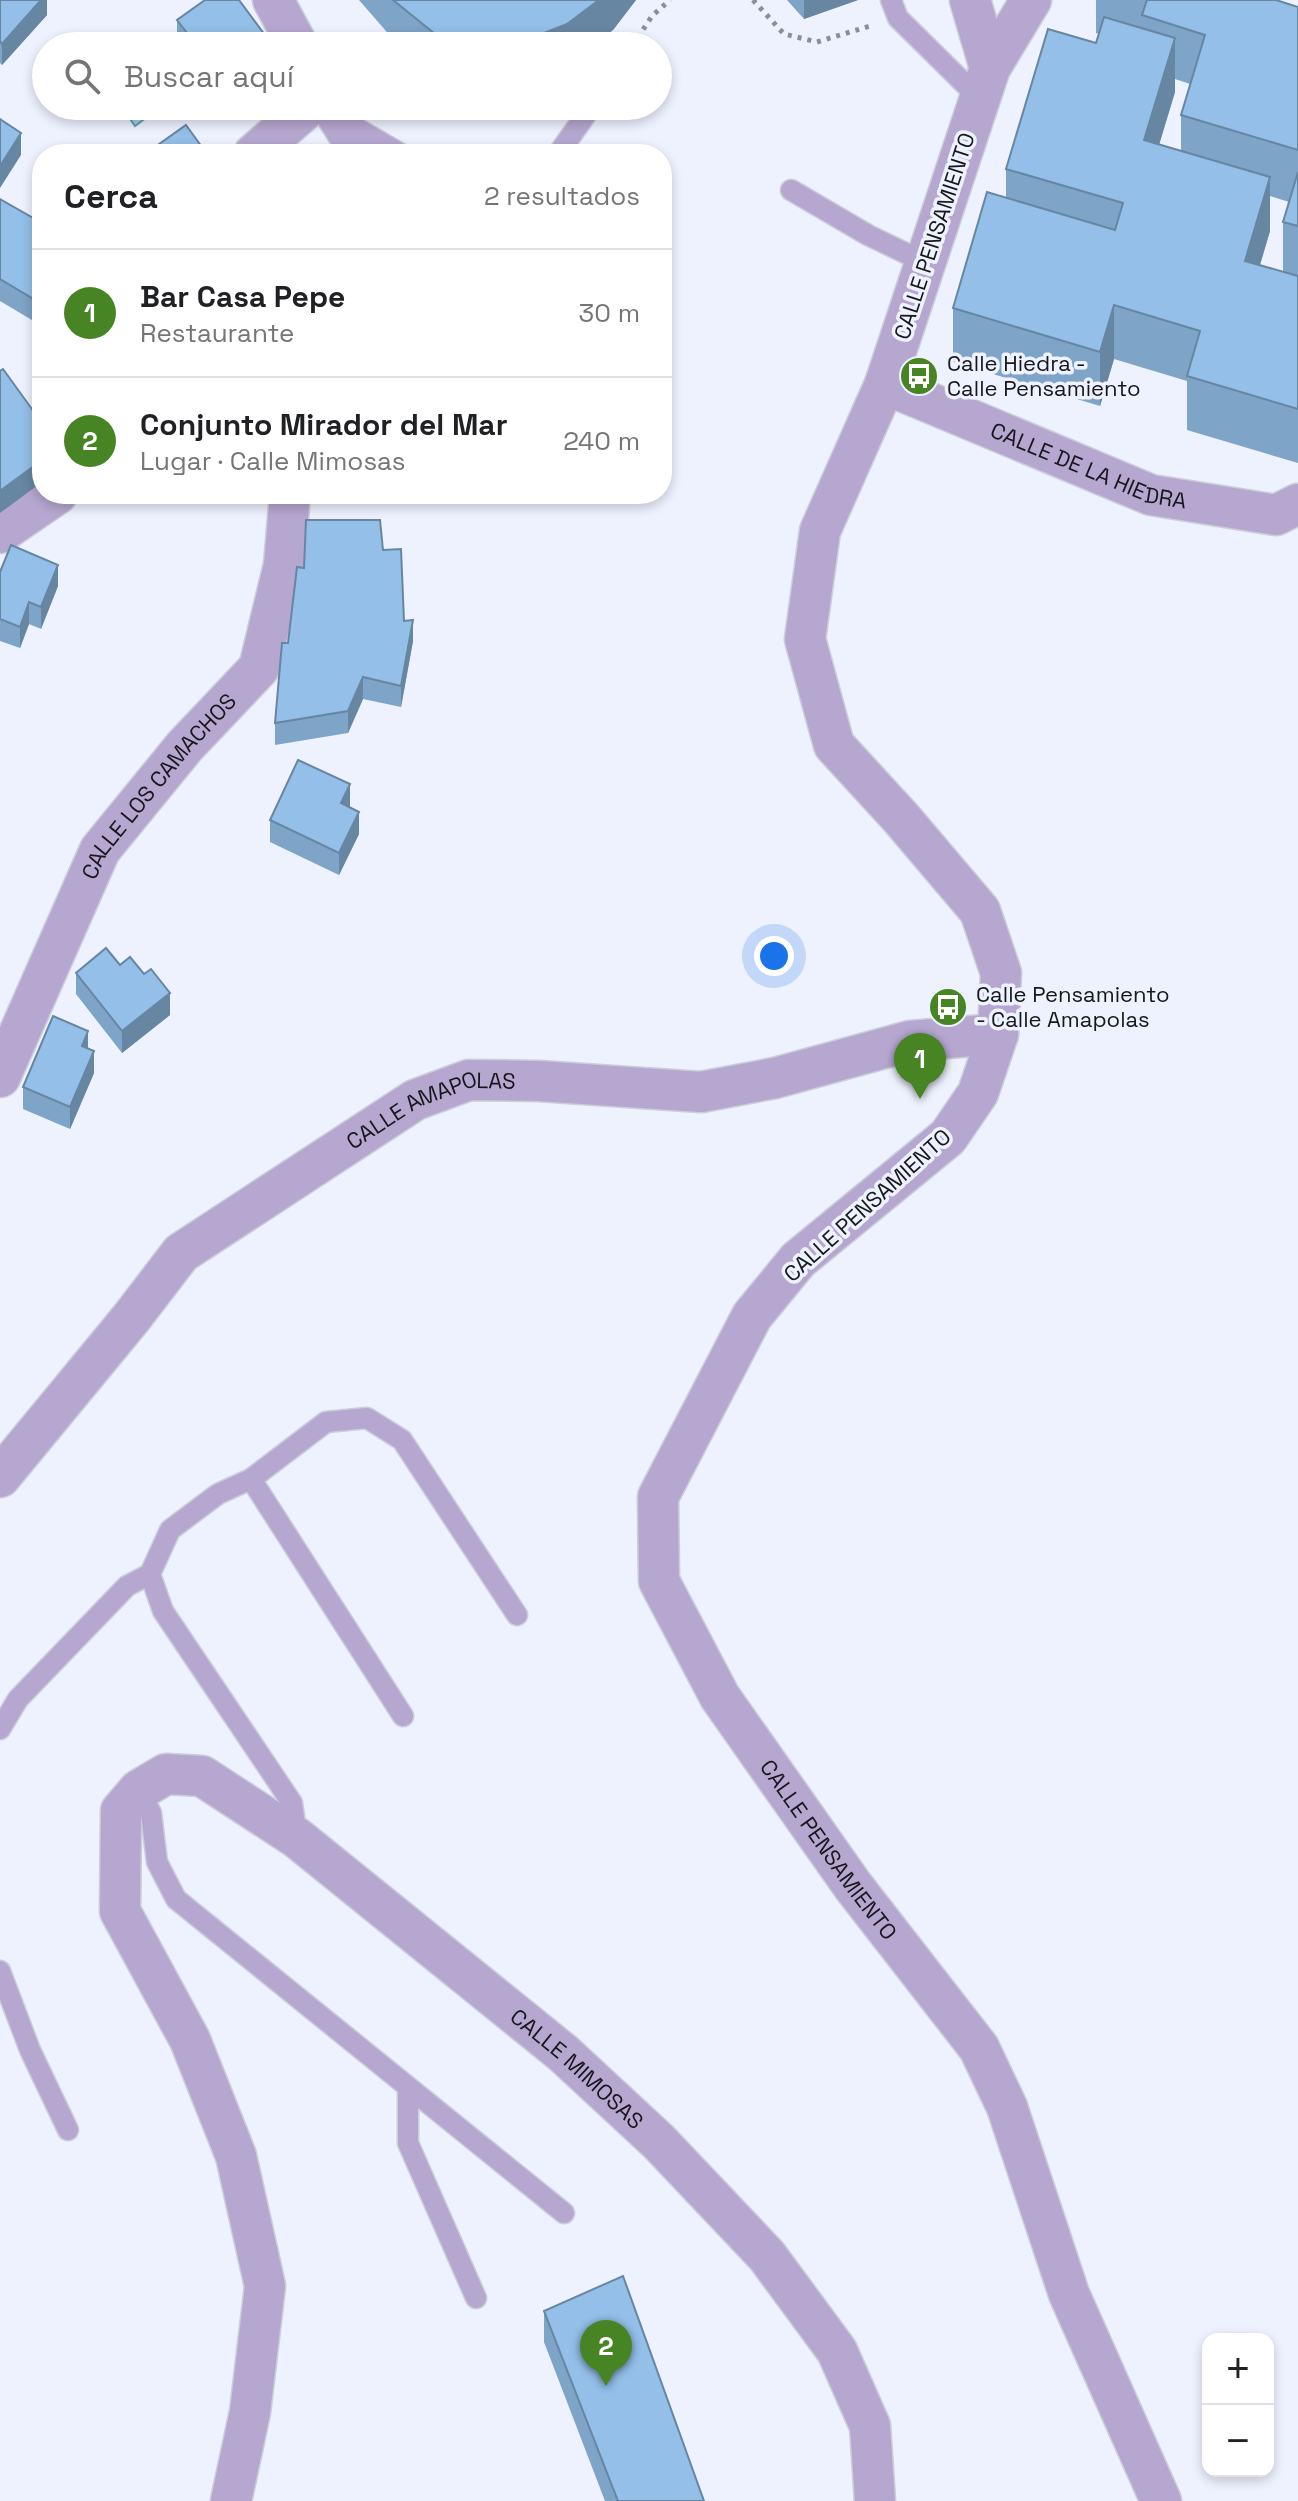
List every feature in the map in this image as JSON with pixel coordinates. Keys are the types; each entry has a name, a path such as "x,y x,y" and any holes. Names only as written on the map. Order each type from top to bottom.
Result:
{"street":[{"path":"273,0 290,32"},
{"path":"970,0 984,83"},
{"name":"CALLE PENSAMIENTO","path":"1031,0 984,83 885,384 820,531 805,639 834,745 980,911 1001,973 998,1034 978,1093 948,1137 798,1260 752,1316 658,1497 659,1581 720,1697 853,1886 979,2048 1007,2107 1069,2294 1161,2501"},
{"path":"270,144 310,120"},
{"path":"334,120 353,144"},
{"name":"CALLE DE LA HIEDRA","path":"885,384 1151,495 1276,515 1298,504"},
{"path":"0,533 42,504"},
{"name":"CALLE LOS CAMACHOS","path":"0,1077 100,850 185,746 259,668 284,565 289,504"},
{"name":"CALLE AMAPOLAS","path":"0,1477 181,1253 415,1100 469,1080 539,1081 701,1092 775,1078 910,1041 998,1034"},
{"name":"CALLE MIMOSAS","path":"139,1790 166,1774 202,1776 297,1838 563,2053 659,2142 767,2256 837,2351 870,2426 875,2501"},
{"path":"139,1790 121,1811 120,1911 190,2040 236,2156 265,2286 250,2412 231,2501"}],"lane":[{"path":"894,9 984,83"},
{"path":"343,120 384,144"},
{"path":"565,144 582,120"},
{"path":"791,190 868,235 924,262"},
{"path":"0,1729 18,1699 127,1586 150,1574 170,1530 218,1494 251,1479 326,1422 367,1418 402,1440 517,1615"},
{"path":"251,1479 403,1716"},
{"path":"150,1574 163,1611 292,1803 297,1838"},
{"path":"139,1790 151,1813 157,1862 176,1899 564,2213"},
{"path":"0,1971 30,2050 68,2130"},
{"path":"408,2087 408,2143 476,2298"}],"path":[{"path":"641,32 652,16 670,0"},
{"path":"753,0 784,34 817,42 894,9"}],"building":[{"path":"0,0 41,0 2,44 0,41"},
{"path":"205,0 239,0 263,32 186,32 177,20"},
{"path":"393,0 599,0 567,24 547,32 433,32"},
{"path":"1147,0 1276,0 1298,7 1298,150 1181,115 1205,35 1142,15"},
{"path":"1104,17 1175,38 1144,140 1270,177 1245,261 1298,276 1298,409 1187,376 1200,331 1114,305 1100,352 953,308 987,192 1115,230 1123,203 1006,169 1048,29 1096,43"},
{"path":"0,119 21,133 0,166"},
{"path":"186,125 200,144 159,144"},
{"path":"1298,172 1298,226 1283,222"},
{"path":"0,199 32,217 32,298 0,279"},
{"path":"3,369 32,409 32,467 0,491 0,371"},
{"path":"306,520 380,520 383,550 401,549 404,621 413,620 401,686 363,677 348,711 275,723 282,643 288,643 297,567 304,568"},
{"path":"11,545 58,565 41,607 29,602 20,627 0,619 0,572"},
{"path":"298,760 350,784 341,803 359,812 339,853 270,820"},
{"path":"106,948 120,965 130,957 144,974 151,969 170,993 122,1031 76,973"},
{"path":"53,1016 88,1031 82,1046 94,1051 70,1107 23,1087"},
{"path":"623,2276 704,2501 618,2501 544,2311"}],"place":[{"name":"Calle Hiedra - Calle Pensamiento","path":"919,376"},
{"name":"Calle Pensamiento - Calle Amapolas","path":"948,1007"},
{"name":"Bar Casa Pepe","path":"920,1099"},
{"name":"Conjunto Mirador del Mar","path":"606,2386"}]}
